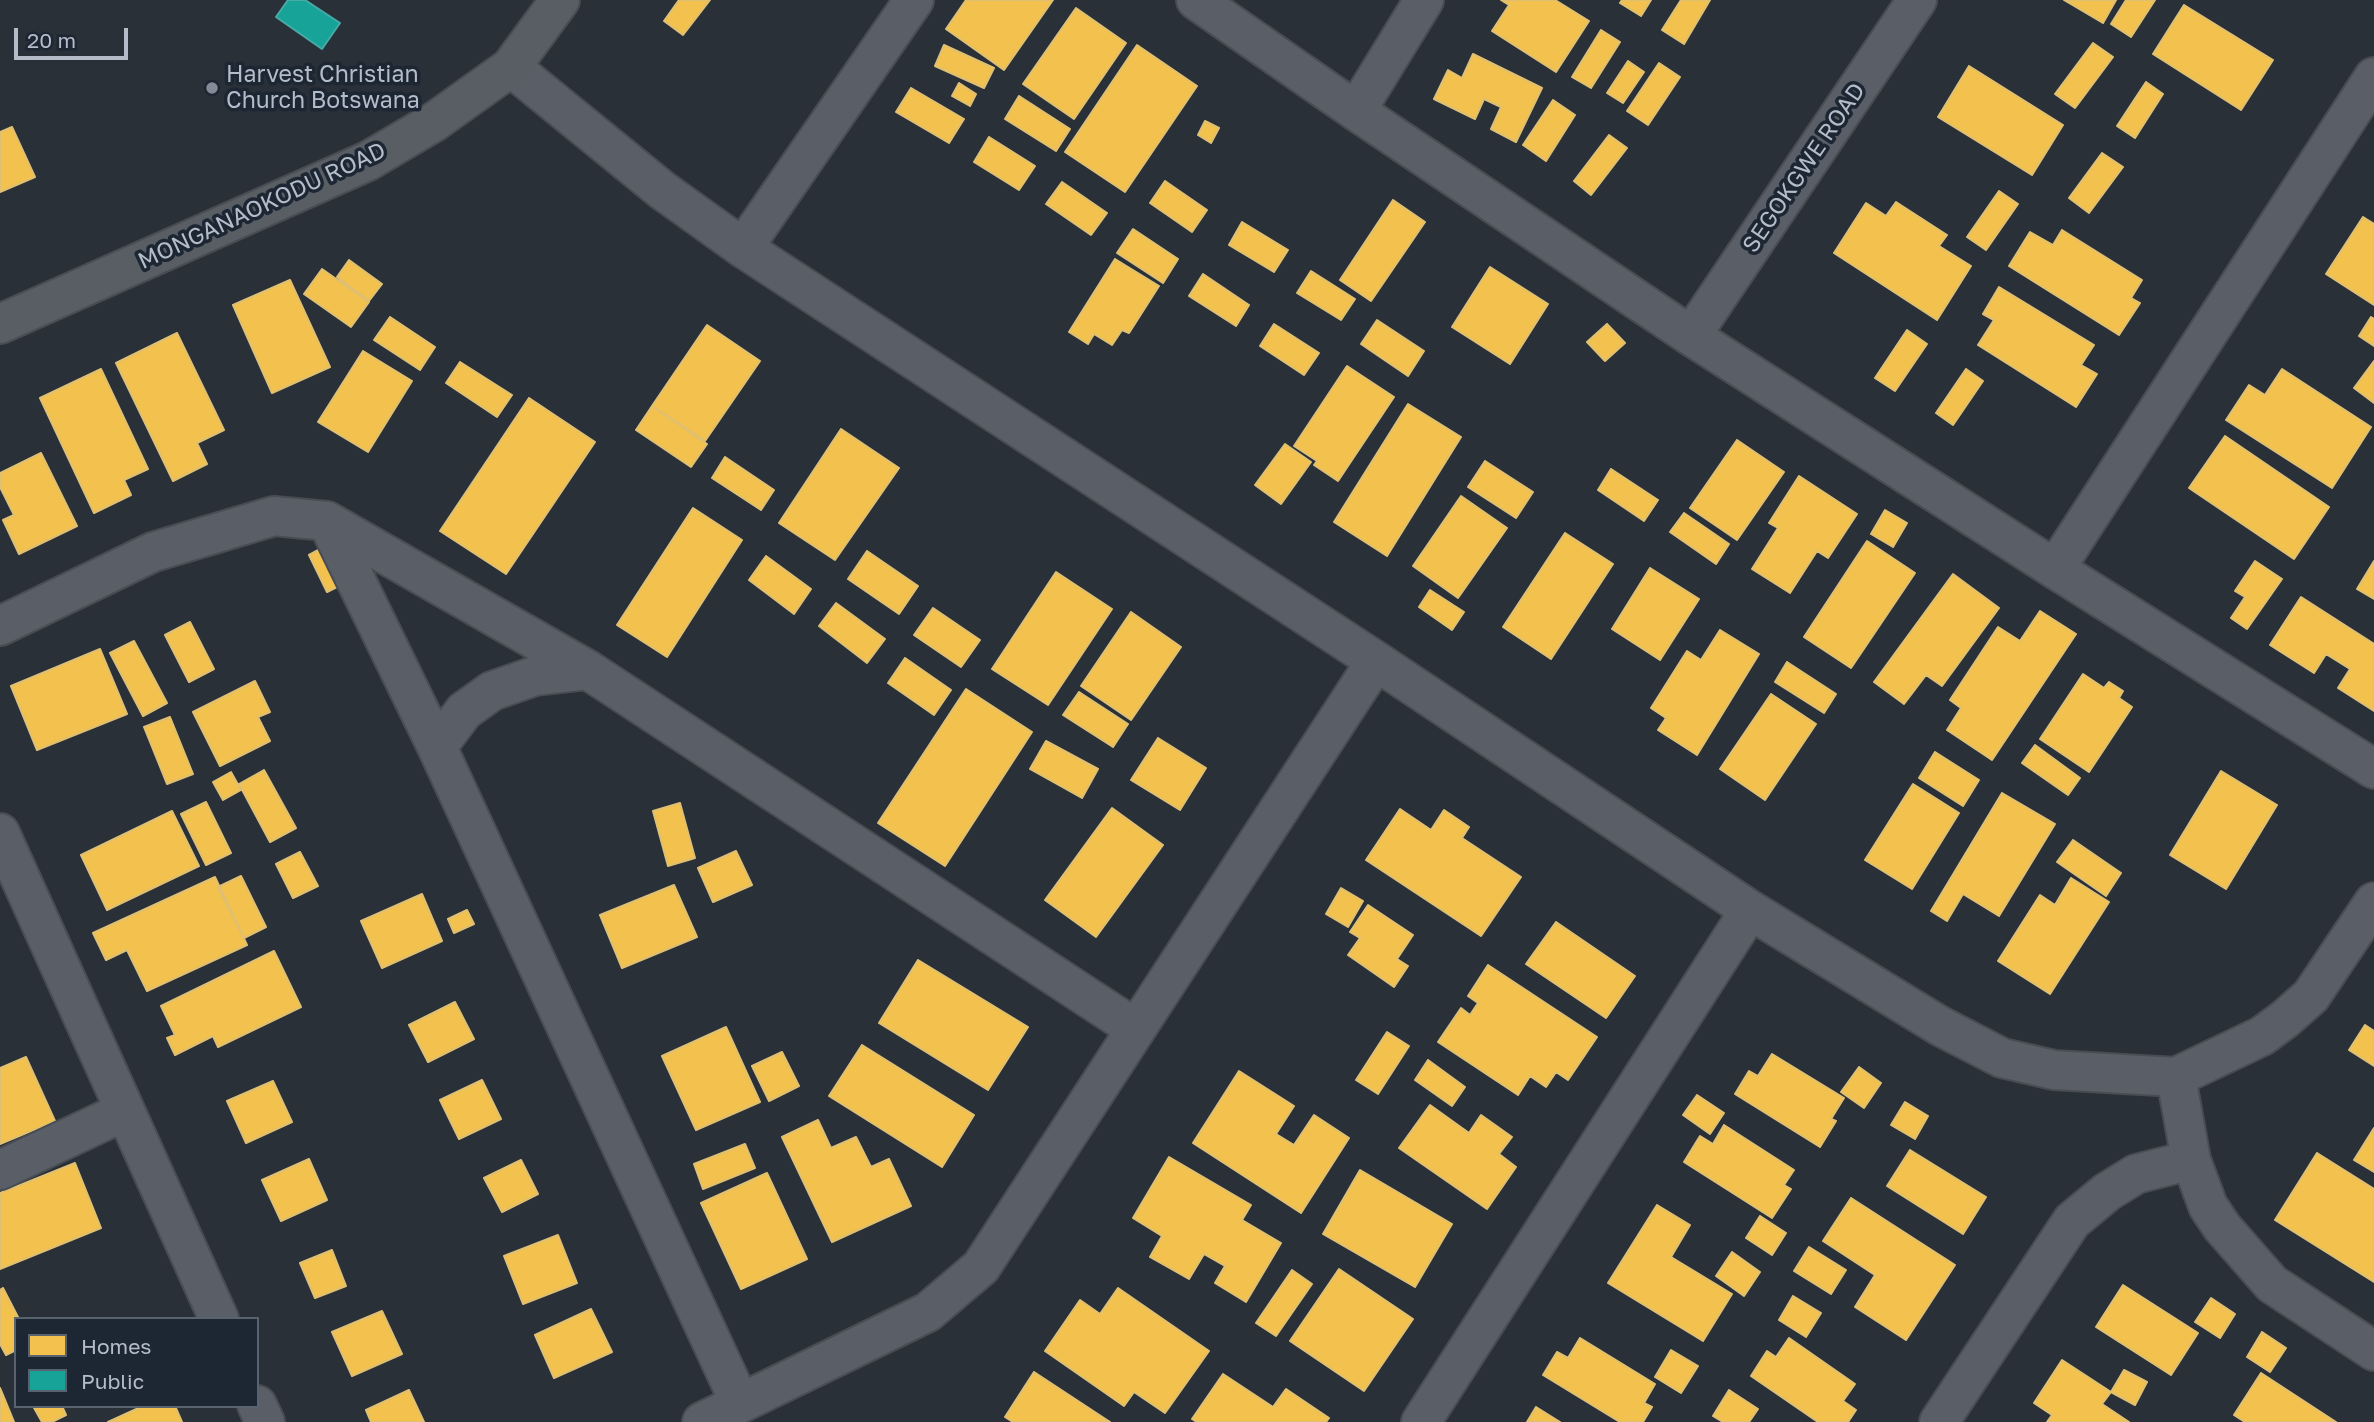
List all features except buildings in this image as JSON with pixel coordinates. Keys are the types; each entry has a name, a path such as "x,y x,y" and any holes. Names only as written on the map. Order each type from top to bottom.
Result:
{"street":[{"name":"MONGANAOKODU ROAD","path":"0,324 368,161 434,122 512,66 559,0"},
{"path":"743,248 914,0"},
{"path":"1196,0 1691,336 2374,769"},
{"path":"1356,111 1424,0"},
{"name":"SEGOKGWE ROAD","path":"1691,336 1917,0"},
{"path":"512,66 662,190 743,248 1376,661 1750,910 1940,1026 2002,1058 2054,1070 2176,1077 2262,1036 2285,1019 2311,996 2374,902"},
{"path":"2055,569 2374,77"},
{"path":"0,626 153,552 274,516 327,521 588,670 1136,1029"},
{"path":"327,521 437,747 740,1403"},
{"path":"702,1422 928,1311 981,1268 1376,661"},
{"path":"437,747 464,711 492,691 535,676 588,670"},
{"path":"0,833 218,1317"},
{"path":"1421,1422 1750,910"},
{"path":"2176,1077 2191,1160 2208,1206 2222,1227 2272,1284 2374,1351"},
{"path":"0,1170 125,1111"},
{"path":"1939,1422 2072,1221 2107,1192 2136,1174 2191,1160"}],"place":[{"name":"Harvest Christian Church Botswana","path":"212,88"}]}
